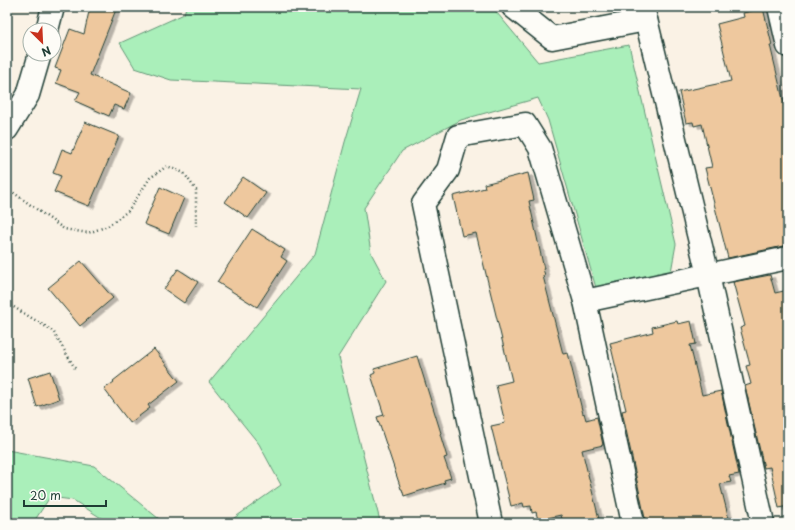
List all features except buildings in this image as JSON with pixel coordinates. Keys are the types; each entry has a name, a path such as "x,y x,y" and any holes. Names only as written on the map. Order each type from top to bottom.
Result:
{"street":[{"path":"49,22 53,7"},
{"path":"514,7 552,38 644,14 708,275 763,523"},
{"path":"779,7 788,46"},
{"path":"7,129 28,95 38,62"},
{"path":"491,523 423,204 448,170 458,136 525,124 540,148 585,301 633,523"},
{"path":"585,301 788,258"}],"path":[{"path":"7,188 64,228 88,233 108,226 128,211 150,178 167,166 184,173 196,190 196,226"},
{"path":"7,303 53,331 76,370"}],"green space":[{"path":"186,7 492,7 538,62 629,45 676,244 671,272 596,288 548,120 538,98 461,120 402,151 364,208 371,253 386,281 338,357 380,521 370,523 227,523 281,485 259,444 209,382 315,254 361,89 171,80 135,68 120,43 184,14"},
{"path":"7,450 94,466 164,523 109,523 73,500 50,497 33,523 7,523"}]}
